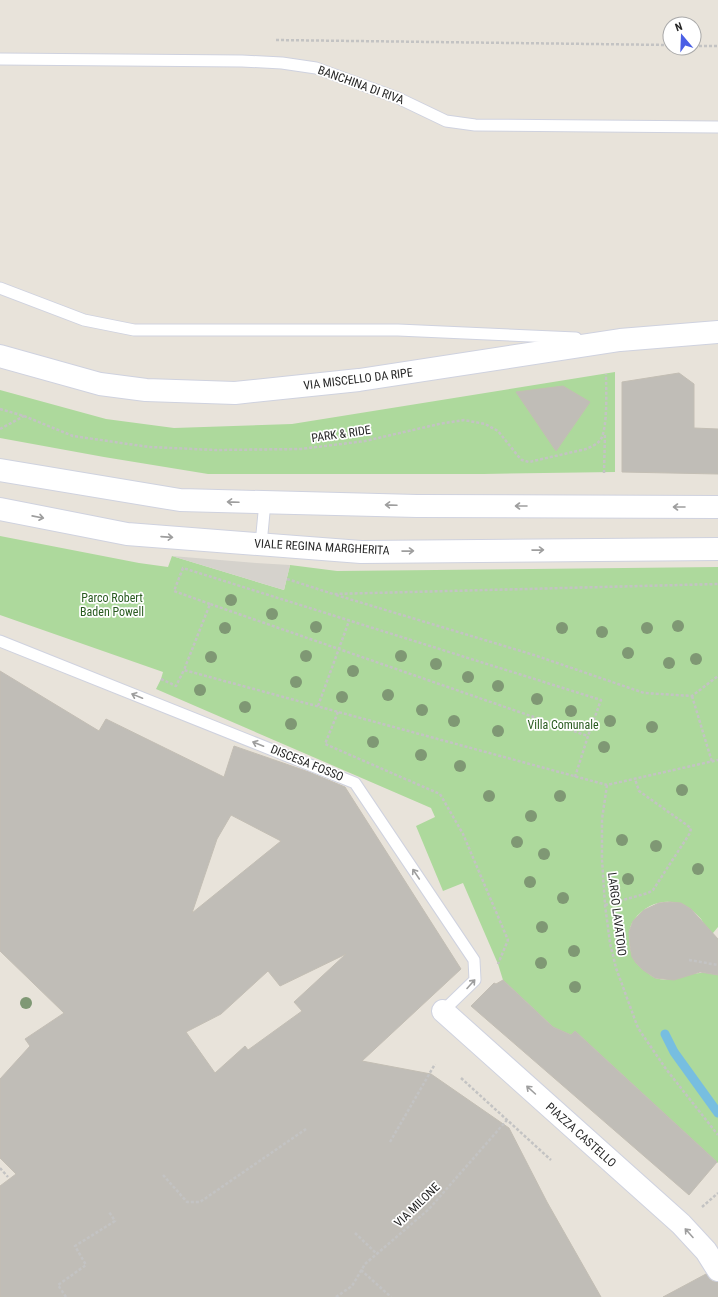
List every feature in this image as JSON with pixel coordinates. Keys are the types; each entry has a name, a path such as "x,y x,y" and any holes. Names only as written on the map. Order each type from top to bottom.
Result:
{"street":[{"name":"VIA MISCELLO DA RIPE","path":"0,356 100,384 146,390 235,393 359,380 620,340 718,332"},
{"path":"0,470 180,500 425,506 718,507"},
{"name":"VIALE REGINA MARGHERITA","path":"0,510 127,534 361,552 718,548"},
{"name":"PIAZZA CASTELLO","path":"443,1011 681,1224 706,1251 716,1267"}],"lane":[{"name":"BANCHINA DI RIVA","path":"0,60 234,61 282,63 316,68 398,98 446,121 475,125 718,127"},
{"path":"0,288 84,320 134,330 398,330 620,340"},
{"path":"261,544 265,502"},
{"name":"DISCESA FOSSO","path":"0,641 355,783 474,960 475,980 443,1011"}],"path":[{"path":"273,40 662,45"},
{"path":"702,46 718,46"},
{"path":"604,473 606,374"},
{"name":"PARK & RIDE","path":"0,409 24,416 73,436 148,448 216,450 301,449 365,441 439,424 464,420 485,424 498,431 522,460 529,462 594,446 600,440 605,430"},
{"path":"0,429 24,416"},
{"path":"575,777 601,700 183,568 174,591 588,736"},
{"path":"287,579 534,655 644,693 692,696 718,676"},
{"path":"333,594 718,584"},
{"path":"161,679 176,686 184,670 210,604"},
{"path":"318,706 349,621"},
{"path":"184,670 606,785 718,760"},
{"path":"692,696 712,762"},
{"path":"338,712 325,744 440,794 463,834 508,940 498,964"},
{"path":"605,905 648,893 653,890 690,833 691,828 639,791 635,779"},
{"name":"LARGO LAVATOIO","path":"606,785 602,819 602,860 605,905 610,943 616,968 638,1028 666,1069 718,1135"},
{"path":"689,960 718,965"},
{"path":"390,1142 435,1064"},
{"path":"461,1078 551,1160"},
{"name":"VIA MILONE","path":"336,1297 352,1286 365,1264 430,1209 507,1120"},
{"path":"163,1175 187,1202 200,1202 306,1129"},
{"path":"0,1168 8,1177"},
{"path":"66,1297 58,1285 86,1265 75,1246 116,1221 109,1212"},
{"path":"355,1233 376,1254"},
{"path":"361,1270 391,1297"}],"green space":[{"path":"615,372 615,472 483,474 208,474 0,438 0,390 106,419 174,428 292,424"},
{"name":"Villa Comunale","path":"0,536 139,563 168,567 172,556 284,590 290,565 337,571 718,567 718,927 708,939 701,919 693,911 676,903 658,903 649,906 634,920 629,938 630,949 636,962 643,970 655,978 673,979 702,973 718,975 718,1163 575,1031 571,1035 553,1027 503,980 498,964 463,883 443,891 416,826 435,817 431,808 156,689 163,672 0,615"}],"shaded area":[{"path":"172,556 256,563 290,565 284,590"}],"building":[{"path":"679,373 694,384 694,428 718,429 718,474 622,472 622,382"},
{"path":"563,386 590,402 556,451 516,392"},
{"path":"0,671 99,731 106,719 224,777 234,746 309,772 345,787 461,969 362,1061 431,1074 509,1128 547,1202 601,1297 0,1297 0,1186 16,1174 0,1158 0,1079 30,1046 25,1039 64,1013 0,951","holes":["231,815 281,841 192,913 217,839","346,954 294,1002 302,1011 248,1050 245,1046 215,1073 186,1032 221,1014 268,971 280,986"]},
{"path":"659,903 681,903 691,909 718,939 718,975 700,972 674,980 655,978 643,970 632,957 629,932 633,921 644,910"},
{"path":"503,980 553,1027 571,1035 575,1031 717,1162 689,1195 471,1006 494,983 496,984"},
{"path":"706,1274 712,1281 718,1282 718,1297 663,1297"}],"waterway":[{"path":"665,1034 674,1052 718,1113"}],"park label":[{"name":"Parco Robert Baden Powell","path":"112,605"}]}
